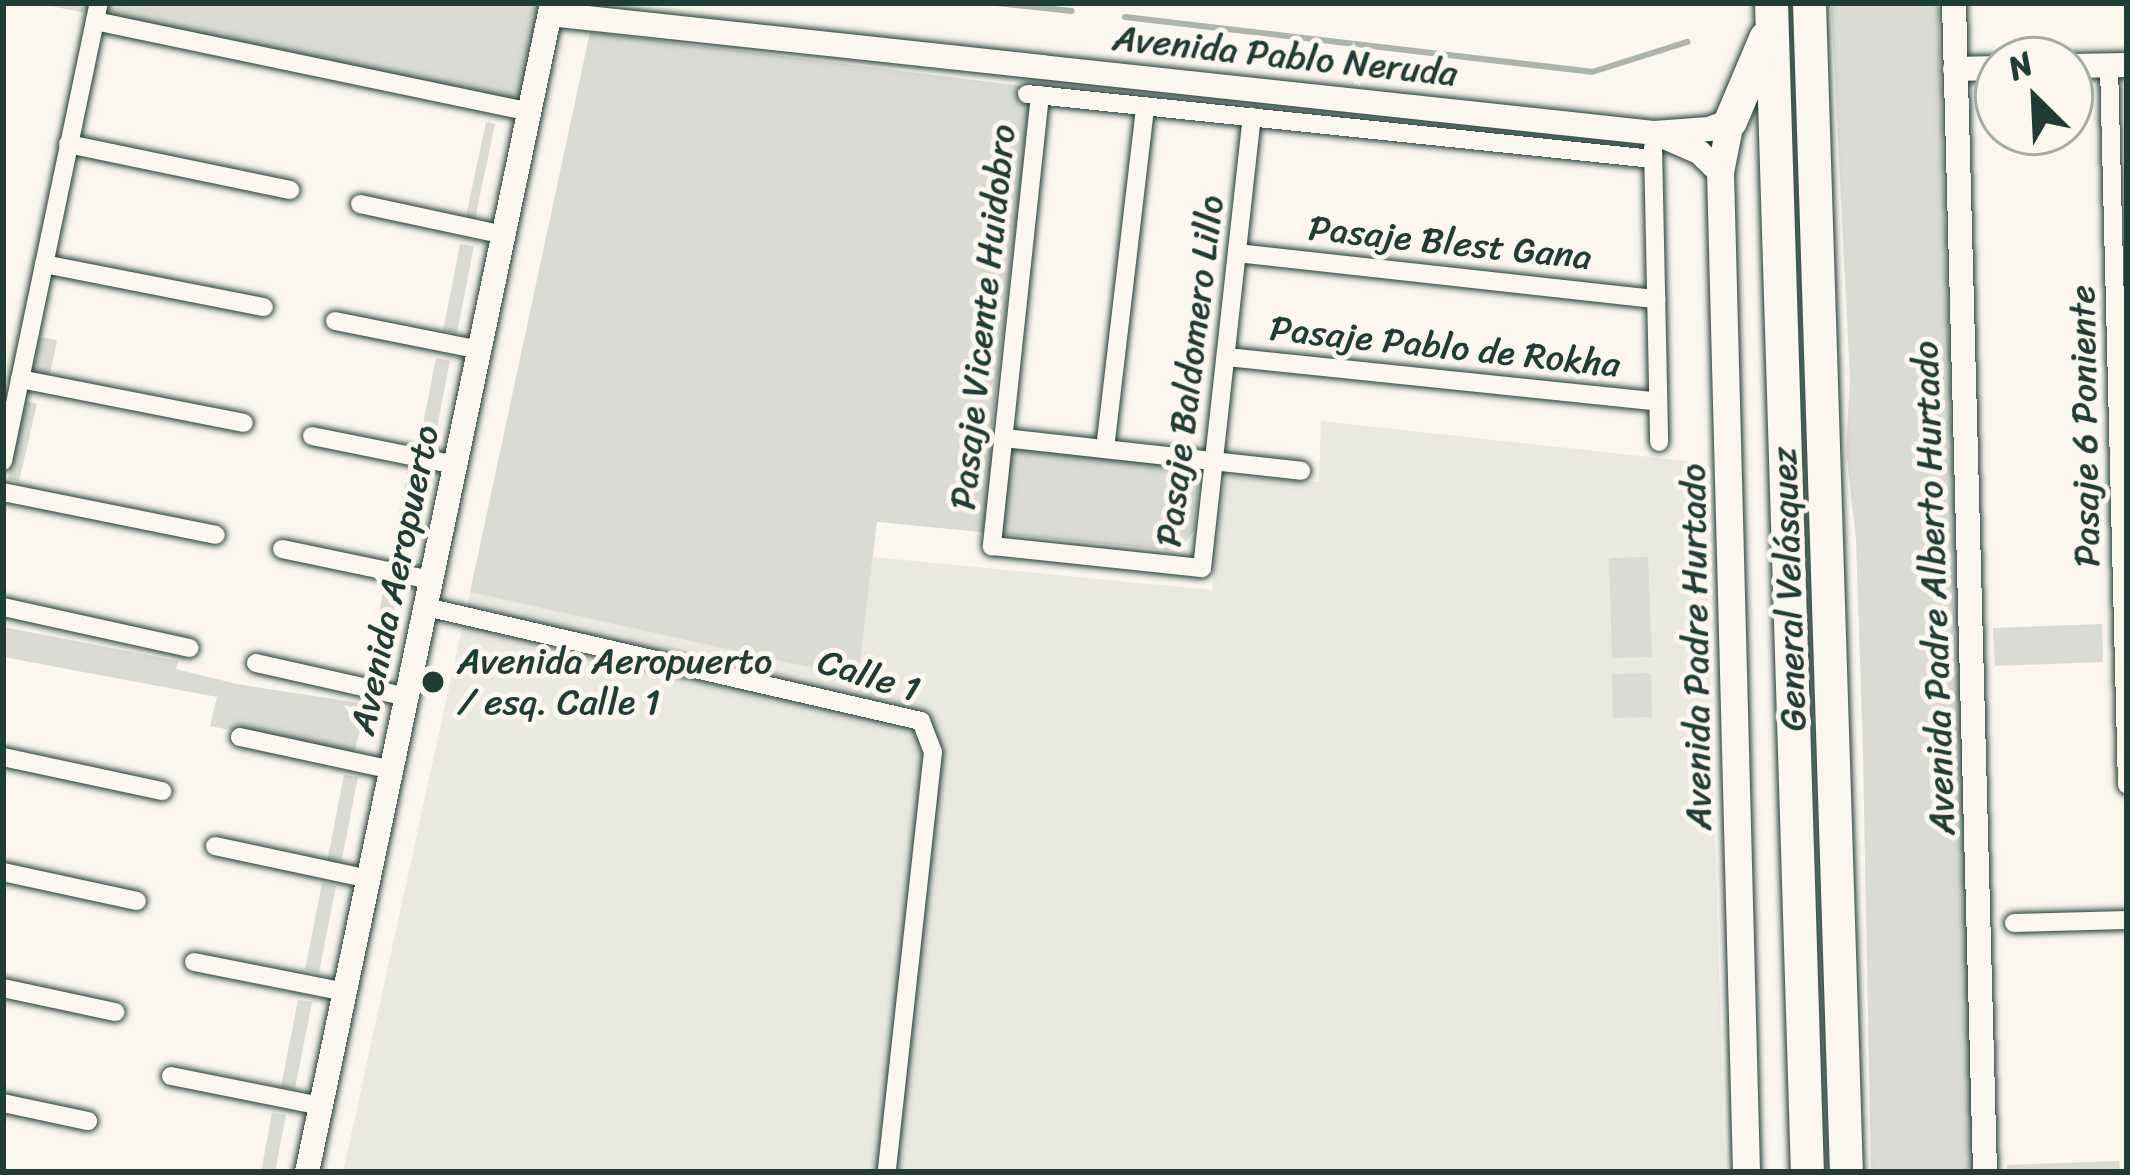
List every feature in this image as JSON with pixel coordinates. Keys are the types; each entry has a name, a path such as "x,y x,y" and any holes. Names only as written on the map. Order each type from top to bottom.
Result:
{"highway":[{"name":"General Velásquez","path":"1809,3 1846,1171"},
{"name":"General Velásquez","path":"1771,8 1807,1172"},
{"path":"1730,121 1755,72 1771,8"}],"main road":[{"name":"Avenida Padre Hurtado","path":"1730,121 1720,172 1746,1172"}],"street":[{"name":"Avenida Padre Alberto Hurtado","path":"1954,3 1985,1172"},
{"name":"Avenida Pablo Neruda","path":"551,9 1699,152 1720,172"},
{"name":"Avenida Aeropuerto","path":"307,1172 551,9"},
{"path":"3,461 97,12 530,112"},
{"name":"Pasaje 6 Poniente","path":"2118,65 2127,785"},
{"path":"1955,69 1974,69"},
{"name":"Avenida Pablo Neruda","path":"1034,94 1252,117 1653,146 1730,121"},
{"name":"Pasaje Vicente Huidobro","path":"992,546 1034,94"},
{"path":"1105,449 1145,106"},
{"name":"Pasaje Baldomero Lillo","path":"992,546 1202,568 1252,117"},
{"path":"68,144 290,190"},
{"path":"1653,146 1659,442"},
{"path":"360,204 504,235"},
{"name":"Pasaje Blest Gana","path":"1237,253 1656,299"},
{"path":"44,264 264,308"},
{"path":"335,321 480,350"},
{"name":"Pasaje Pablo de Rokha","path":"1226,357 1658,402"},
{"path":"20,380 244,423"},
{"path":"312,436 456,465"},
{"path":"1004,438 1301,471"},
{"path":"3,492 216,536"},
{"path":"282,549 431,580"},
{"path":"3,607 190,648"},
{"name":"Calle 1","path":"426,607 921,721 933,752 887,1172"},
{"path":"256,663 407,697"},
{"path":"239,737 392,770"},
{"path":"3,757 161,790"},
{"path":"215,846 369,879"},
{"path":"3,872 137,901"},
{"path":"2014,923 2127,920"},
{"path":"194,962 345,992"},
{"path":"3,988 115,1012"},
{"path":"171,1076 321,1106"},
{"path":"3,1103 88,1121"}],"shaded area":[{"path":"36,3 541,3 525,98 517,101"},
{"path":"1831,3 1938,3 1975,1172 1871,1172 1856,540 1846,450 1850,379"},
{"path":"590,32 1021,86 1019,98 1030,101 990,443 1199,467 1195,529 1179,551 877,522 858,678 470,592"},
{"path":"486,122 495,124 475,219 466,216"},
{"path":"460,244 474,246 457,333 443,331"},
{"path":"40,337 57,340 49,379 32,375"},
{"path":"436,358 450,361 433,448 419,445"},
{"path":"26,401 37,404 19,481 8,479"},
{"path":"1321,421 1704,463 1725,1172 343,1172 470,592 857,677 873,557 1212,590 1225,477 1319,482"},
{"path":"407,472 421,474 404,561 390,559"},
{"path":"1648,557 1652,657 1612,658 1609,558"},
{"path":"383,591 397,593 380,680 367,678"},
{"path":"2102,624 2103,662 1995,666 1993,628"},
{"path":"3,627 178,661 176,669 237,684 366,704 354,755 210,726 217,697 3,657"},
{"path":"1651,673 1652,717 1613,718 1612,674"},
{"path":"344,775 358,777 341,864 327,862"},
{"path":"322,883 336,886 319,973 305,970"},
{"path":"298,1000 312,1002 295,1089 281,1087"},
{"path":"272,1113 286,1115 275,1172 261,1172"},
{"path":"2119,1161 2120,1172 2007,1172 2007,1165"}],"waterway":[{"path":"997,3 1072,11"},
{"path":"1125,17 1592,72 1687,42"}],"place":[{"name":"Avenida Aeropuerto / esq. Calle 1","path":"433,682"}]}
